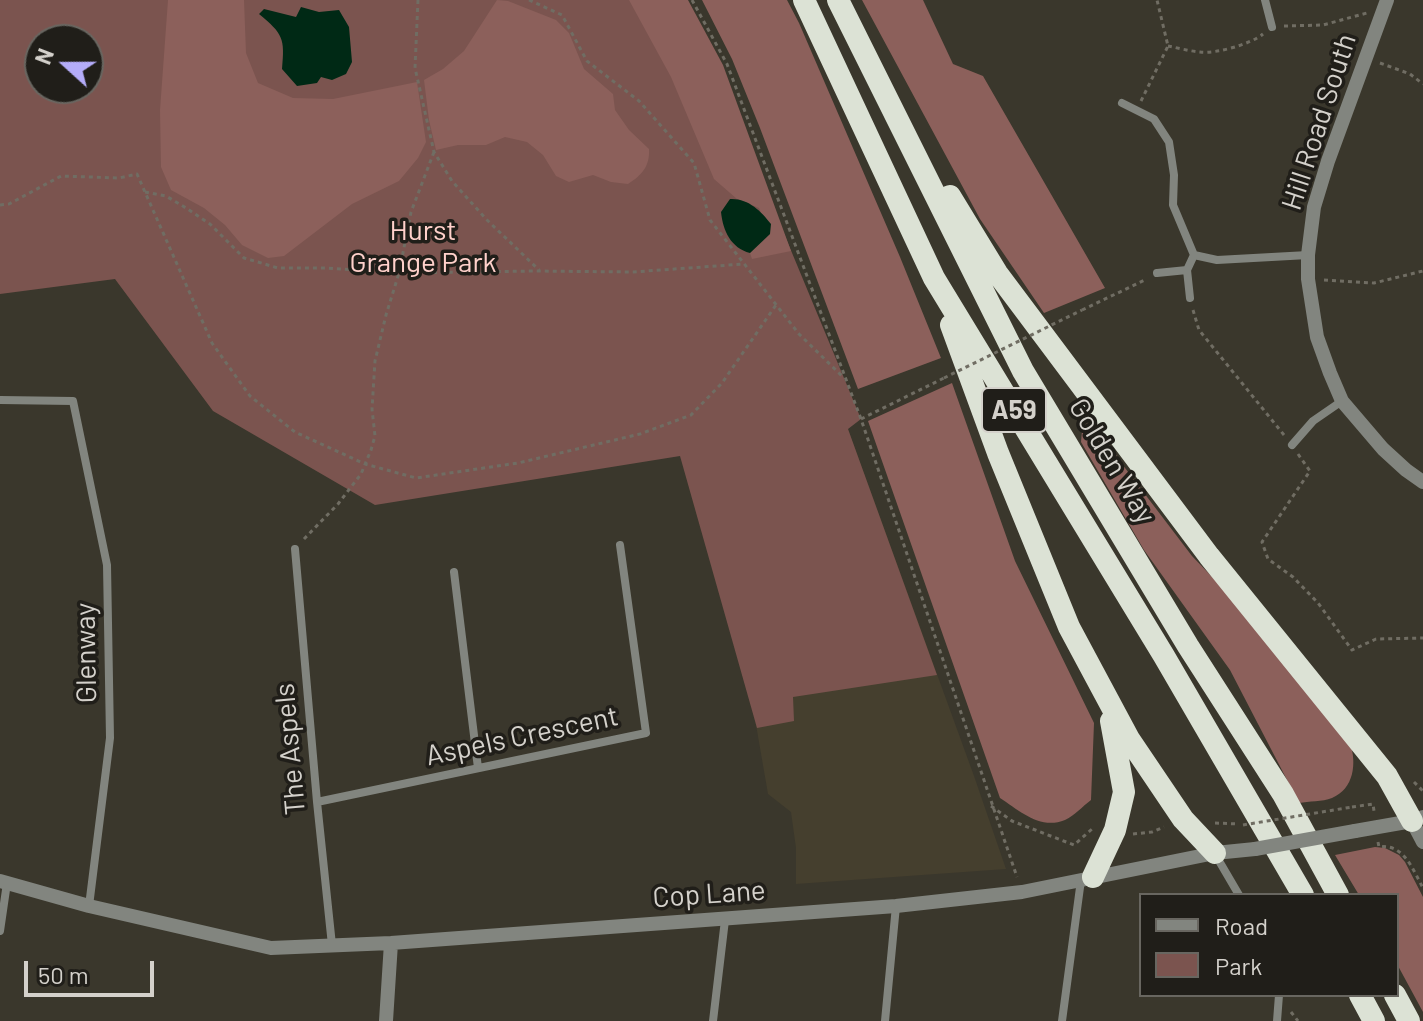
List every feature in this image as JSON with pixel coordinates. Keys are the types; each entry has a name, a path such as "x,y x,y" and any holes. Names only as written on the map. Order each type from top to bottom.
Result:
{"highway":[{"name":"Golden Way","path":"804,0 934,278 1164,656 1302,893"},
{"name":"Golden Way","path":"838,0 1023,371 1180,633 1283,794 1337,893"},
{"path":"870,66 997,273 1209,556 1387,776 1418,819"},
{"path":"934,278 998,453 1063,612 1129,739 1183,819 1215,853"},
{"path":"1087,878 1115,830 1124,792 1107,697"},
{"path":"1361,997 1374,1021"},
{"path":"1396,997 1409,1021"}],"street":[{"path":"1265,0 1272,27"},
{"name":"Hill Road South","path":"1385,4 1314,207 1308,279 1317,337 1342,401 1383,449 1423,482"},
{"path":"1122,103 1154,119 1169,142 1174,175 1173,205 1194,255 1187,270 1190,298"},
{"path":"1194,255 1217,260 1308,255"},
{"path":"1157,273 1187,270"},
{"name":"Glenway","path":"0,400 73,401 107,565 110,738 89,906"},
{"path":"1292,445 1313,421 1342,401"},
{"name":"Aspels Crescent","path":"317,802 646,733 620,545"},
{"name":"The Aspels","path":"295,549 332,945"},
{"path":"454,572 478,768"},
{"path":"1418,819 1423,842"},
{"name":"Cop Lane","path":"4,882 89,906 271,948 391,943 725,920 1022,892 1215,853 1255,849 1418,819"},
{"path":"1215,853 1238,893"},
{"path":"1062,1021 1087,878"},
{"path":"0,931 4,882"},
{"path":"885,1021 896,906"},
{"path":"713,1021 725,920"},
{"path":"386,1021 391,943"},
{"path":"1277,1021 1279,997"}],"path":[{"path":"418,0 415,68 434,152 452,181 540,271"},
{"path":"529,0 562,15 587,61 639,101 694,163 710,220 799,334 846,380"},
{"path":"692,0 727,64 861,419 1022,892"},
{"path":"1137,110 1168,46 1157,0"},
{"path":"1168,46 1203,53 1259,38 1272,27 1323,25 1385,4"},
{"path":"1365,58 1410,74 1423,84"},
{"path":"295,549 338,504 361,474 375,436 372,409 375,361 399,273 411,212 434,152"},
{"path":"0,205 9,204 61,176 119,178 137,174 212,343 250,396 295,432 365,464 416,478 518,463 640,434 691,415 722,383 776,305"},
{"path":"145,192 166,196 210,224 244,258 278,268 399,273 633,272 744,264"},
{"path":"1308,279 1374,283 1423,271"},
{"path":"861,419 1157,273"},
{"path":"1190,298 1199,330 1310,471 1262,542 1268,559 1293,577 1318,603 1352,650 1376,639 1423,638"},
{"path":"991,806 1012,821 1074,845 1097,825 1127,834 1152,832 1183,819"},
{"path":"1243,825 1352,807"}],"shaded area":[{"path":"168,0 244,0 246,53 258,83 293,98 333,99 417,82 426,142 418,158 399,181 352,204 284,256 268,258 242,245 225,225 204,208 171,190 161,167 160,110"},
{"path":"497,0 508,1 556,20 569,33 584,69 613,94 615,110 629,130 649,149 646,165 633,181 628,184 611,182 593,175 569,182 556,176 543,155 527,142 505,137 486,145 458,145 436,150 424,80 464,51"},
{"path":"629,0 688,0 723,65 791,251 752,259 750,253 770,234 759,208 737,199 714,179 671,77"},
{"path":"702,0 787,0 941,358 858,389 760,128 732,59"},
{"path":"862,0 923,0 953,64 983,76 1105,288 1044,313 980,219"},
{"path":"301,7 319,12 339,10 349,27 352,62 346,74 332,80 321,77 317,83 297,86 282,69 281,37 259,14 264,9 296,17"},
{"path":"730,199 748,203 771,224 770,234 750,253 733,243 724,226 721,212"},
{"path":"952,383 1015,561 1094,723 1091,800 1068,818 1056,822 1047,823 1031,818 1000,798 868,421"},
{"path":"1092,422 1192,556 1240,606 1350,743 1352,775 1339,794 1328,799 1299,803 1230,670 1144,550 1081,442 1082,431 1086,424"},
{"path":"848,429 1006,869 796,884 796,848 791,812 768,794 755,719 686,476"},
{"path":"1385,848 1405,862 1423,897 1423,1012 1399,968 1399,893 1358,893 1335,855"}],"green space":[{"name":"Hurst Grange Park","path":"0,0 687,0 861,419 848,429 937,675 793,697 794,721 757,728 680,456 375,505 213,411 115,279 0,294"}]}
